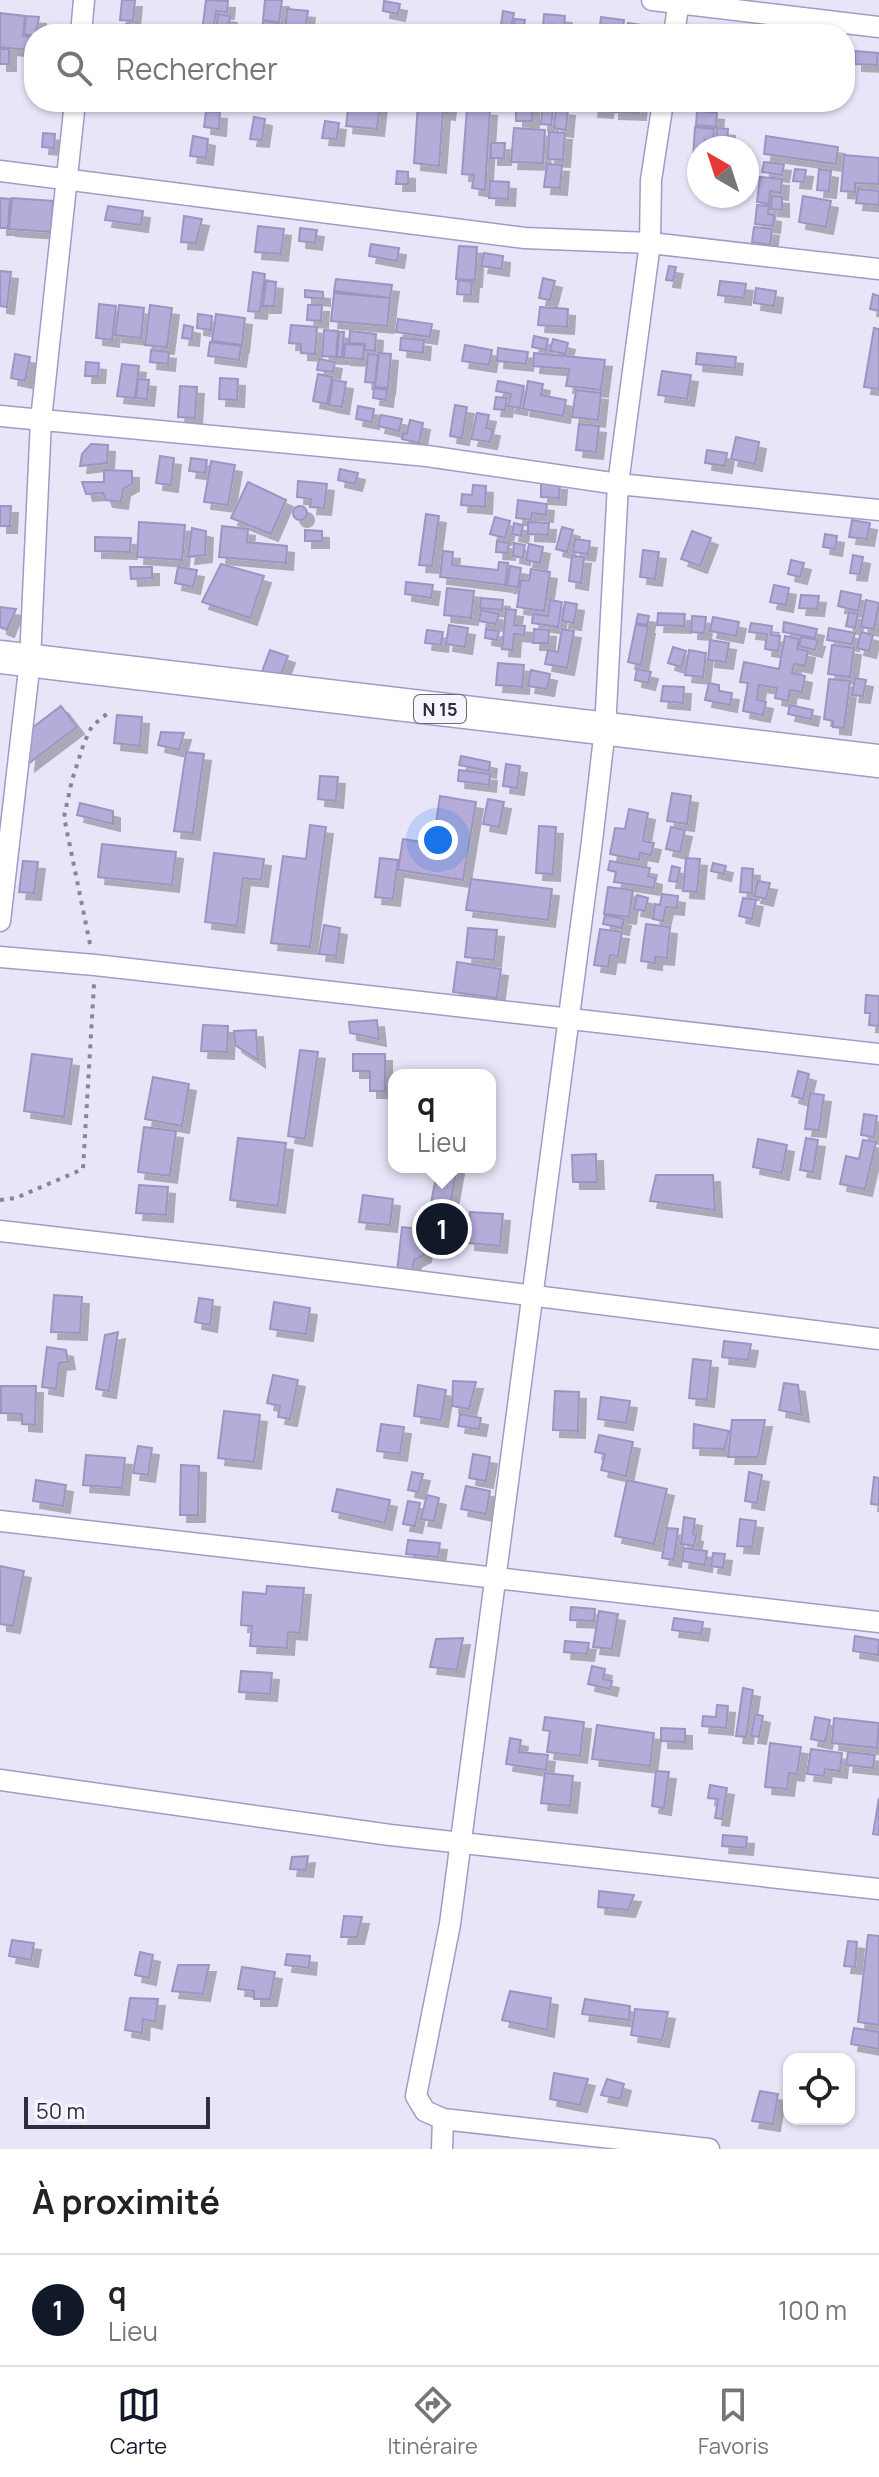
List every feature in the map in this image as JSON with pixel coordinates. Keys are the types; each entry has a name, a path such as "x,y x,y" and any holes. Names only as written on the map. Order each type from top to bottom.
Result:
{"main road":[{"name":"N 15","path":"15,659 879,761"}],"street":[{"path":"82,24 84,0"},
{"path":"652,0 879,27"},
{"path":"676,24 679,1"},
{"path":"0,921 7,874 15,659 74,112"},
{"path":"661,112 651,180 650,243 618,484 605,729 569,1020 450,1924 416,2096 425,2111 443,2119 709,2149"},
{"path":"0,171 525,238 650,243 879,269"},
{"path":"0,416 427,456 618,484 879,510"},
{"path":"0,957 879,1054"},
{"path":"0,1231 879,1339"},
{"path":"0,1521 879,1622"},
{"path":"0,1780 390,1835 879,1889"},
{"path":"442,2149 443,2119"}],"building":[{"path":"122,0 135,0 133,21 120,20"},
{"path":"206,0 228,1 227,12 216,11 214,24 203,24"},
{"path":"265,0 282,0 279,22 263,20"},
{"path":"384,1 400,4 398,14 383,11"},
{"path":"287,9 308,11 306,24 286,24"},
{"path":"503,11 514,13 512,24 501,24"},
{"path":"0,13 25,16 24,50 0,47"},
{"path":"218,14 230,16 229,24 217,24"},
{"path":"544,14 565,16 564,24 543,24"},
{"path":"26,16 39,17 38,24 25,24"},
{"path":"601,17 624,20 623,24 600,24"},
{"path":"515,19 525,20 524,24 514,24"},
{"path":"0,49 9,49 9,64 0,64"},
{"path":"855,51 878,53 877,65 855,64"},
{"path":"206,112 220,112 219,129 204,127"},
{"path":"348,112 379,112 377,129 346,126"},
{"path":"417,112 443,112 439,166 414,163"},
{"path":"467,112 490,112 485,190 472,188 474,175 462,174"},
{"path":"516,112 532,112 532,121 516,121"},
{"path":"542,112 553,112 551,125 541,124"},
{"path":"556,112 568,112 566,130 554,128"},
{"path":"697,112 717,113 716,127 696,125"},
{"path":"254,117 265,119 262,140 250,139"},
{"path":"325,121 339,123 337,139 322,138"},
{"path":"695,127 714,129 713,136 694,136"},
{"path":"514,128 545,130 543,163 511,162"},
{"path":"717,128 728,129 728,136 716,136"},
{"path":"549,132 565,133 563,160 548,159"},
{"path":"43,133 55,134 54,148 42,147"},
{"path":"193,136 208,139 206,158 190,156"},
{"path":"766,136 838,147 836,164 764,154"},
{"path":"491,143 505,143 504,158 491,158"},
{"path":"844,155 879,158 879,184 855,183 855,192 841,191"},
{"path":"764,162 784,164 782,175 762,172"},
{"path":"547,164 562,165 560,188 544,187"},
{"path":"795,169 806,170 804,182 793,181"},
{"path":"819,169 831,171 829,191 817,190"},
{"path":"397,171 408,172 408,184 396,184"},
{"path":"760,177 782,179 781,193 770,191 769,204 759,202"},
{"path":"490,181 509,182 508,199 489,198"},
{"path":"858,189 879,191 879,205 856,203"},
{"path":"772,196 782,197 782,210 771,209"},
{"path":"803,196 831,201 826,227 799,222"},
{"path":"0,198 10,199 8,228 0,228"},
{"path":"12,198 53,201 51,232 9,229"},
{"path":"759,205 769,206 768,214 774,215 773,226 755,224 757,208"},
{"path":"108,206 143,211 141,225 105,220"},
{"path":"184,216 202,219 196,243 181,242"},
{"path":"258,226 284,229 281,254 255,252"},
{"path":"754,227 772,229 770,245 752,242"},
{"path":"300,228 317,230 315,243 299,241"},
{"path":"371,244 399,248 397,261 369,256"},
{"path":"459,246 477,247 475,280 456,279"},
{"path":"484,253 503,256 502,269 481,266"},
{"path":"669,266 676,267 673,281 666,280"},
{"path":"0,271 11,272 7,307 0,306"},
{"path":"253,272 265,274 260,312 248,311"},
{"path":"543,278 555,281 550,300 539,298"},
{"path":"336,279 392,285 390,298 334,291"},
{"path":"458,280 472,282 471,295 457,294"},
{"path":"266,281 276,282 274,306 263,306"},
{"path":"720,281 746,284 744,298 718,295"},
{"path":"756,288 776,291 774,306 754,303"},
{"path":"305,290 323,292 323,299 305,297"},
{"path":"334,293 390,298 387,326 331,321"},
{"path":"873,294 879,296 879,311 870,309"},
{"path":"99,304 116,306 112,340 96,338"},
{"path":"119,305 144,308 141,338 115,335"},
{"path":"150,305 172,308 167,347 145,345"},
{"path":"308,305 322,305 321,321 307,320"},
{"path":"540,307 568,309 567,327 538,325"},
{"path":"198,314 212,316 211,330 197,328"},
{"path":"216,314 245,318 242,345 212,341"},
{"path":"398,319 432,324 430,337 396,332"},
{"path":"184,325 193,327 192,339 182,338"},
{"path":"291,325 317,327 315,354 301,353 301,344 289,343"},
{"path":"874,328 879,329 879,389 864,387"},
{"path":"324,330 338,331 336,357 322,356"},
{"path":"350,331 376,334 375,351 365,350 365,344 349,343"},
{"path":"339,332 344,332 342,357 337,357"},
{"path":"534,336 548,339 546,350 532,347"},
{"path":"401,338 424,340 423,353 400,350"},
{"path":"553,339 568,343 565,354 550,351"},
{"path":"210,342 241,346 239,360 208,356"},
{"path":"345,344 364,345 363,359 344,358"},
{"path":"465,345 492,350 489,365 462,361"},
{"path":"498,348 528,352 526,364 497,361"},
{"path":"151,350 169,352 168,364 150,362"},
{"path":"379,353 391,354 388,388 375,387"},
{"path":"534,353 605,360 601,390 566,386 569,369 533,366"},
{"path":"697,353 736,357 735,368 696,364"},
{"path":"15,354 30,357 25,381 11,378"},
{"path":"368,354 378,355 375,383 365,382"},
{"path":"319,359 335,362 333,372 317,370"},
{"path":"86,362 99,363 98,376 85,376"},
{"path":"122,364 139,366 135,398 117,396"},
{"path":"662,371 691,375 687,399 658,395"},
{"path":"318,374 332,377 327,404 313,401"},
{"path":"220,378 238,379 237,400 219,399"},
{"path":"138,379 149,380 147,399 136,398"},
{"path":"333,380 346,382 342,407 329,405"},
{"path":"498,381 524,386 520,408 508,406 511,394 496,391"},
{"path":"528,381 543,384 541,395 566,400 563,416 523,409"},
{"path":"180,386 197,387 195,418 178,417"},
{"path":"374,388 387,390 386,400 373,398"},
{"path":"576,390 601,393 598,420 572,417"},
{"path":"496,397 507,398 505,410 494,409"},
{"path":"455,405 467,407 462,438 450,436"},
{"path":"358,406 374,409 372,422 356,419"},
{"path":"477,413 489,415 486,428 493,429 490,442 471,439"},
{"path":"381,415 402,419 399,431 378,426"},
{"path":"410,420 423,423 419,443 402,439 403,433 407,434"},
{"path":"579,424 599,426 596,452 576,450"},
{"path":"736,437 759,442 755,464 731,459"},
{"path":"91,444 108,445 107,463 80,466 82,454"},
{"path":"707,450 727,453 725,466 705,463"},
{"path":"160,456 174,458 171,485 156,483"},
{"path":"191,458 207,460 205,473 189,471"},
{"path":"211,461 235,465 228,505 204,502"},
{"path":"340,469 358,473 355,484 338,480"},
{"path":"104,470 132,471 132,484 123,489 121,502 106,500 103,493 86,494 82,482 104,482"},
{"path":"298,481 327,484 324,508 310,507 311,499 297,497"},
{"path":"248,482 286,500 271,534 231,518"},
{"path":"541,482 560,483 559,498 541,497"},
{"path":"473,485 486,486 485,507 461,505 462,494 472,495"},
{"path":"518,500 547,504 546,515 532,513 531,520 516,518"},
{"path":"0,506 11,506 10,526 0,526"},
{"path":"300,506 307,513 300,520 293,513"},
{"path":"426,514 439,516 432,566 419,565"},
{"path":"495,517 510,521 505,538 490,534"},
{"path":"852,520 870,523 867,539 849,537"},
{"path":"139,522 185,525 182,560 137,557"},
{"path":"528,522 549,523 548,535 528,534"},
{"path":"514,523 523,525 521,536 512,534"},
{"path":"222,526 248,529 247,542 287,546 286,563 219,557"},
{"path":"562,527 573,530 567,552 556,549"},
{"path":"192,528 206,531 205,555 188,557"},
{"path":"305,530 322,531 322,541 305,541"},
{"path":"692,531 711,538 700,566 681,559"},
{"path":"825,534 837,536 835,549 823,547"},
{"path":"95,537 131,538 130,552 95,551"},
{"path":"575,539 590,541 588,554 573,552"},
{"path":"497,541 509,543 508,553 496,552"},
{"path":"514,543 525,545 523,558 513,556"},
{"path":"529,544 543,547 540,563 526,560"},
{"path":"643,550 659,552 655,579 640,577"},
{"path":"443,551 453,552 452,565 498,570 499,562 508,563 505,585 440,577"},
{"path":"853,555 863,557 860,574 850,573"},
{"path":"572,556 584,557 581,583 569,581"},
{"path":"791,560 804,563 800,577 788,574"},
{"path":"221,564 264,576 250,618 202,602"},
{"path":"510,566 521,568 518,587 507,586"},
{"path":"130,567 152,567 152,578 131,579"},
{"path":"178,567 197,570 193,587 175,583"},
{"path":"531,569 550,572 544,611 517,607 521,580 529,581"},
{"path":"406,582 433,585 431,598 405,594"},
{"path":"774,585 789,588 786,605 770,602"},
{"path":"447,588 474,591 471,618 444,615"},
{"path":"841,591 861,595 858,611 838,606"},
{"path":"801,595 819,596 817,609 799,608"},
{"path":"481,598 503,600 502,610 480,608"},
{"path":"550,600 562,602 558,627 532,623 533,614 548,616"},
{"path":"866,600 879,603 874,629 861,627"},
{"path":"565,602 577,604 574,623 562,621"},
{"path":"0,607 16,609 7,630 0,627"},
{"path":"506,609 516,610 514,625 525,626 524,635 514,634 513,650 502,649"},
{"path":"481,610 499,614 496,624 479,621"},
{"path":"849,612 858,614 855,628 846,626"},
{"path":"658,613 685,614 684,626 657,625"},
{"path":"638,614 649,616 647,625 636,623"},
{"path":"692,616 706,617 704,633 691,632"},
{"path":"713,617 739,622 736,636 710,631"},
{"path":"784,622 817,629 815,638 783,632"},
{"path":"751,623 772,626 771,635 780,636 778,651 765,649 767,634 749,632"},
{"path":"636,624 648,627 641,665 628,662"},
{"path":"449,625 468,628 465,647 446,644"},
{"path":"829,628 855,633 852,644 827,640"},
{"path":"486,629 499,631 497,640 485,638"},
{"path":"534,629 549,630 548,643 533,643"},
{"path":"562,629 574,631 567,668 545,664 548,650 558,652"},
{"path":"427,630 443,632 441,645 425,643"},
{"path":"861,632 873,635 869,651 857,648"},
{"path":"785,636 799,639 797,649 808,651 805,666 794,664 792,673 805,676 802,692 790,690 788,701 775,698 777,688 759,685 757,700 766,702 763,715 743,711 748,683 740,682 744,662 779,669"},
{"path":"801,637 818,640 815,650 799,646"},
{"path":"710,640 729,643 726,662 708,660"},
{"path":"832,645 854,648 850,677 828,674"},
{"path":"673,647 686,651 681,667 668,663"},
{"path":"270,650 288,656 278,683 260,677"},
{"path":"689,650 706,653 703,677 685,675"},
{"path":"498,663 524,665 522,687 496,685"},
{"path":"637,669 651,672 648,683 635,680"},
{"path":"531,670 550,674 547,689 528,686"},
{"path":"855,678 866,680 863,696 852,695"},
{"path":"829,679 850,681 844,728 833,727 833,721 824,719"},
{"path":"709,683 719,685 719,691 732,693 730,705 705,700"},
{"path":"663,686 684,687 683,703 661,701"},
{"path":"790,705 813,710 811,719 788,714"},
{"path":"61,706 77,727 28,764 32,728"},
{"path":"117,715 142,717 140,746 114,743"},
{"path":"161,732 184,733 179,750 158,745"},
{"path":"186,752 204,754 193,833 174,831"},
{"path":"461,756 490,762 489,771 459,765"},
{"path":"506,764 520,766 517,788 503,786"},
{"path":"459,770 490,774 489,785 458,781"},
{"path":"320,776 338,777 336,801 318,799"},
{"path":"672,793 691,796 687,824 667,821"},
{"path":"440,796 476,802 463,880 398,870 403,839 433,844"},
{"path":"488,799 504,802 499,827 483,824"},
{"path":"80,803 113,811 113,824 77,815"},
{"path":"629,809 648,813 643,841 654,843 651,855 640,853 639,860 610,854 615,828 625,829"},
{"path":"310,825 326,827 310,947 271,943 283,856 306,859"},
{"path":"539,826 556,827 553,874 536,873"},
{"path":"671,827 685,830 680,852 666,849"},
{"path":"102,844 176,852 172,885 98,877"},
{"path":"214,853 264,859 261,880 243,878 237,926 205,922"},
{"path":"380,858 398,860 393,899 375,897"},
{"path":"686,858 700,859 697,892 683,891"},
{"path":"23,861 38,862 34,893 19,892"},
{"path":"610,861 650,868 648,876 655,878 654,888 614,882 616,872 608,870"},
{"path":"713,863 726,866 724,874 711,871"},
{"path":"672,866 680,868 677,882 669,881"},
{"path":"742,868 753,869 752,893 740,892"},
{"path":"471,879 552,889 548,920 466,910"},
{"path":"758,881 770,883 766,899 754,896"},
{"path":"608,887 633,890 629,917 604,914"},
{"path":"662,894 678,896 677,908 666,907 663,921 653,919 655,904 660,905"},
{"path":"637,895 648,898 645,911 634,909"},
{"path":"743,898 756,900 752,919 739,916"},
{"path":"605,915 624,919 622,928 603,924"},
{"path":"646,924 670,927 667,958 655,957 655,963 641,961"},
{"path":"324,925 340,928 336,956 319,954"},
{"path":"468,928 497,930 494,960 465,957"},
{"path":"600,929 622,932 618,956 610,955 608,967 594,965"},
{"path":"457,962 501,969 497,998 453,992"},
{"path":"866,995 879,996 879,1026 869,1025 870,1013 865,1013"},
{"path":"377,1020 379,1039 350,1033 349,1022"},
{"path":"203,1025 228,1026 227,1052 201,1051"},
{"path":"256,1030 258,1060 235,1045 234,1031"},
{"path":"300,1050 318,1052 305,1139 288,1136"},
{"path":"32,1054 72,1059 64,1117 24,1111"},
{"path":"353,1054 385,1054 385,1091 370,1091 370,1071 353,1071"},
{"path":"798,1071 809,1074 803,1099 792,1096"},
{"path":"153,1077 189,1084 182,1126 145,1119"},
{"path":"810,1093 824,1095 819,1130 805,1129"},
{"path":"864,1114 877,1116 874,1137 861,1135"},
{"path":"144,1127 176,1131 170,1176 138,1172"},
{"path":"238,1138 286,1143 278,1206 230,1200"},
{"path":"806,1138 818,1140 813,1172 800,1170"},
{"path":"758,1139 787,1145 782,1173 753,1167"},
{"path":"863,1140 876,1142 865,1189 840,1184 846,1156 859,1159"},
{"path":"596,1154 597,1182 573,1182 572,1155"},
{"path":"437,1173 456,1173 449,1211 429,1213"},
{"path":"656,1175 713,1175 715,1210 650,1201"},
{"path":"139,1185 168,1187 166,1215 136,1213"},
{"path":"363,1195 393,1199 390,1225 359,1222"},
{"path":"470,1212 503,1214 500,1246 468,1243"},
{"path":"438,1218 446,1221 445,1240 437,1237"},
{"path":"402,1227 427,1230 424,1255 414,1260 412,1274 397,1272"},
{"path":"54,1295 82,1297 80,1333 51,1332"},
{"path":"199,1298 213,1300 210,1325 195,1322"},
{"path":"274,1302 310,1308 306,1334 270,1329"},
{"path":"118,1332 109,1391 96,1389 105,1335"},
{"path":"724,1341 751,1344 748,1360 722,1357"},
{"path":"47,1347 66,1350 68,1362 59,1363 56,1389 42,1387"},
{"path":"693,1359 711,1361 707,1400 689,1398"},
{"path":"273,1375 298,1380 290,1419 278,1417 280,1406 267,1403"},
{"path":"453,1381 476,1382 469,1409 452,1406"},
{"path":"784,1383 798,1385 802,1415 779,1410"},
{"path":"418,1385 446,1390 441,1420 414,1416"},
{"path":"1,1386 36,1386 35,1425 22,1424 22,1414 1,1413"},
{"path":"555,1391 579,1392 578,1431 553,1430"},
{"path":"601,1397 630,1401 626,1423 598,1419"},
{"path":"224,1411 260,1415 254,1462 218,1458"},
{"path":"460,1414 481,1418 479,1429 458,1426"},
{"path":"732,1420 765,1420 758,1457 728,1457"},
{"path":"381,1424 404,1427 400,1454 377,1451"},
{"path":"694,1424 729,1431 724,1449 693,1448"},
{"path":"599,1435 633,1442 626,1476 601,1470 605,1454 595,1452"},
{"path":"138,1446 152,1448 148,1475 133,1473"},
{"path":"473,1454 490,1457 486,1481 469,1478"},
{"path":"86,1455 125,1458 122,1488 83,1485"},
{"path":"181,1465 199,1466 198,1515 180,1515"},
{"path":"412,1472 423,1474 418,1492 408,1490"},
{"path":"749,1472 762,1475 757,1503 745,1501"},
{"path":"874,1477 879,1478 879,1505 871,1504"},
{"path":"36,1480 66,1485 63,1506 33,1501"},
{"path":"627,1480 667,1489 654,1544 615,1536"},
{"path":"466,1486 490,1491 486,1514 461,1509"},
{"path":"337,1489 390,1500 385,1523 332,1511"},
{"path":"427,1495 439,1498 434,1521 421,1519"},
{"path":"408,1501 420,1503 415,1526 403,1524"},
{"path":"684,1517 695,1519 694,1546 681,1544"},
{"path":"740,1519 756,1521 752,1547 737,1546"},
{"path":"667,1528 678,1529 674,1560 662,1558"},
{"path":"408,1540 440,1543 438,1557 406,1554"},
{"path":"684,1548 707,1551 705,1565 682,1561"},
{"path":"713,1553 725,1554 723,1568 711,1566"},
{"path":"0,1566 24,1571 13,1626 0,1624"},
{"path":"267,1586 304,1588 300,1633 288,1632 287,1648 250,1646 252,1626 241,1625 243,1592 266,1594"},
{"path":"571,1607 595,1609 594,1621 570,1620"},
{"path":"599,1611 618,1614 612,1649 593,1647"},
{"path":"674,1618 703,1622 701,1634 672,1630"},
{"path":"855,1636 879,1640 878,1655 853,1651"},
{"path":"463,1638 457,1670 430,1667 436,1639"},
{"path":"565,1641 589,1643 587,1654 564,1652"},
{"path":"592,1666 605,1669 603,1679 612,1681 610,1689 588,1684"},
{"path":"241,1671 272,1673 270,1694 239,1692"},
{"path":"743,1688 753,1690 746,1737 736,1736"},
{"path":"717,1705 728,1706 726,1728 702,1726 703,1716 716,1717"},
{"path":"755,1714 763,1716 759,1737 751,1736"},
{"path":"545,1717 584,1722 580,1756 547,1752 550,1731 543,1730"},
{"path":"815,1717 830,1720 825,1742 811,1739"},
{"path":"834,1718 879,1723 877,1748 832,1743"},
{"path":"597,1725 654,1733 650,1766 592,1759"},
{"path":"661,1728 685,1729 685,1742 661,1741"},
{"path":"510,1738 521,1740 519,1752 548,1755 546,1770 506,1764"},
{"path":"770,1743 801,1747 797,1774 789,1773 787,1789 765,1787"},
{"path":"811,1749 842,1753 840,1771 825,1769 824,1776 807,1774"},
{"path":"848,1752 875,1755 873,1768 846,1765"},
{"path":"656,1771 669,1772 664,1808 652,1806"},
{"path":"545,1773 573,1776 570,1806 541,1803"},
{"path":"710,1785 727,1788 722,1819 715,1818 718,1799 708,1798"},
{"path":"879,1798 879,1835 873,1834"},
{"path":"723,1835 747,1837 746,1848 722,1846"},
{"path":"308,1856 306,1870 290,1869 292,1857"},
{"path":"599,1891 634,1895 628,1910 598,1907"},
{"path":"344,1916 362,1917 357,1937 341,1937"},
{"path":"868,1935 879,1936 879,2025 858,2022"},
{"path":"12,1940 34,1943 31,1960 9,1956"},
{"path":"848,1941 857,1942 855,1967 844,1966"},
{"path":"140,1952 153,1955 149,1978 135,1975"},
{"path":"287,1954 310,1956 309,1968 285,1965"},
{"path":"178,1965 209,1965 203,1994 172,1991"},
{"path":"242,1967 275,1972 270,1999 254,1999 254,1991 238,1989"},
{"path":"510,1991 551,1998 547,2030 502,2020"},
{"path":"130,1998 158,1999 155,2022 143,2019 142,2033 125,2030"},
{"path":"585,1999 630,2006 629,2020 582,2014"},
{"path":"635,2009 668,2012 662,2040 631,2035"},
{"path":"854,2028 879,2032 879,2049 851,2044"},
{"path":"554,2073 588,2079 580,2105 550,2099"},
{"path":"607,2079 624,2084 620,2099 601,2095"},
{"path":"760,2091 778,2094 773,2124 752,2121"}],"place":[{"name":"q","path":"442,1229"}]}
